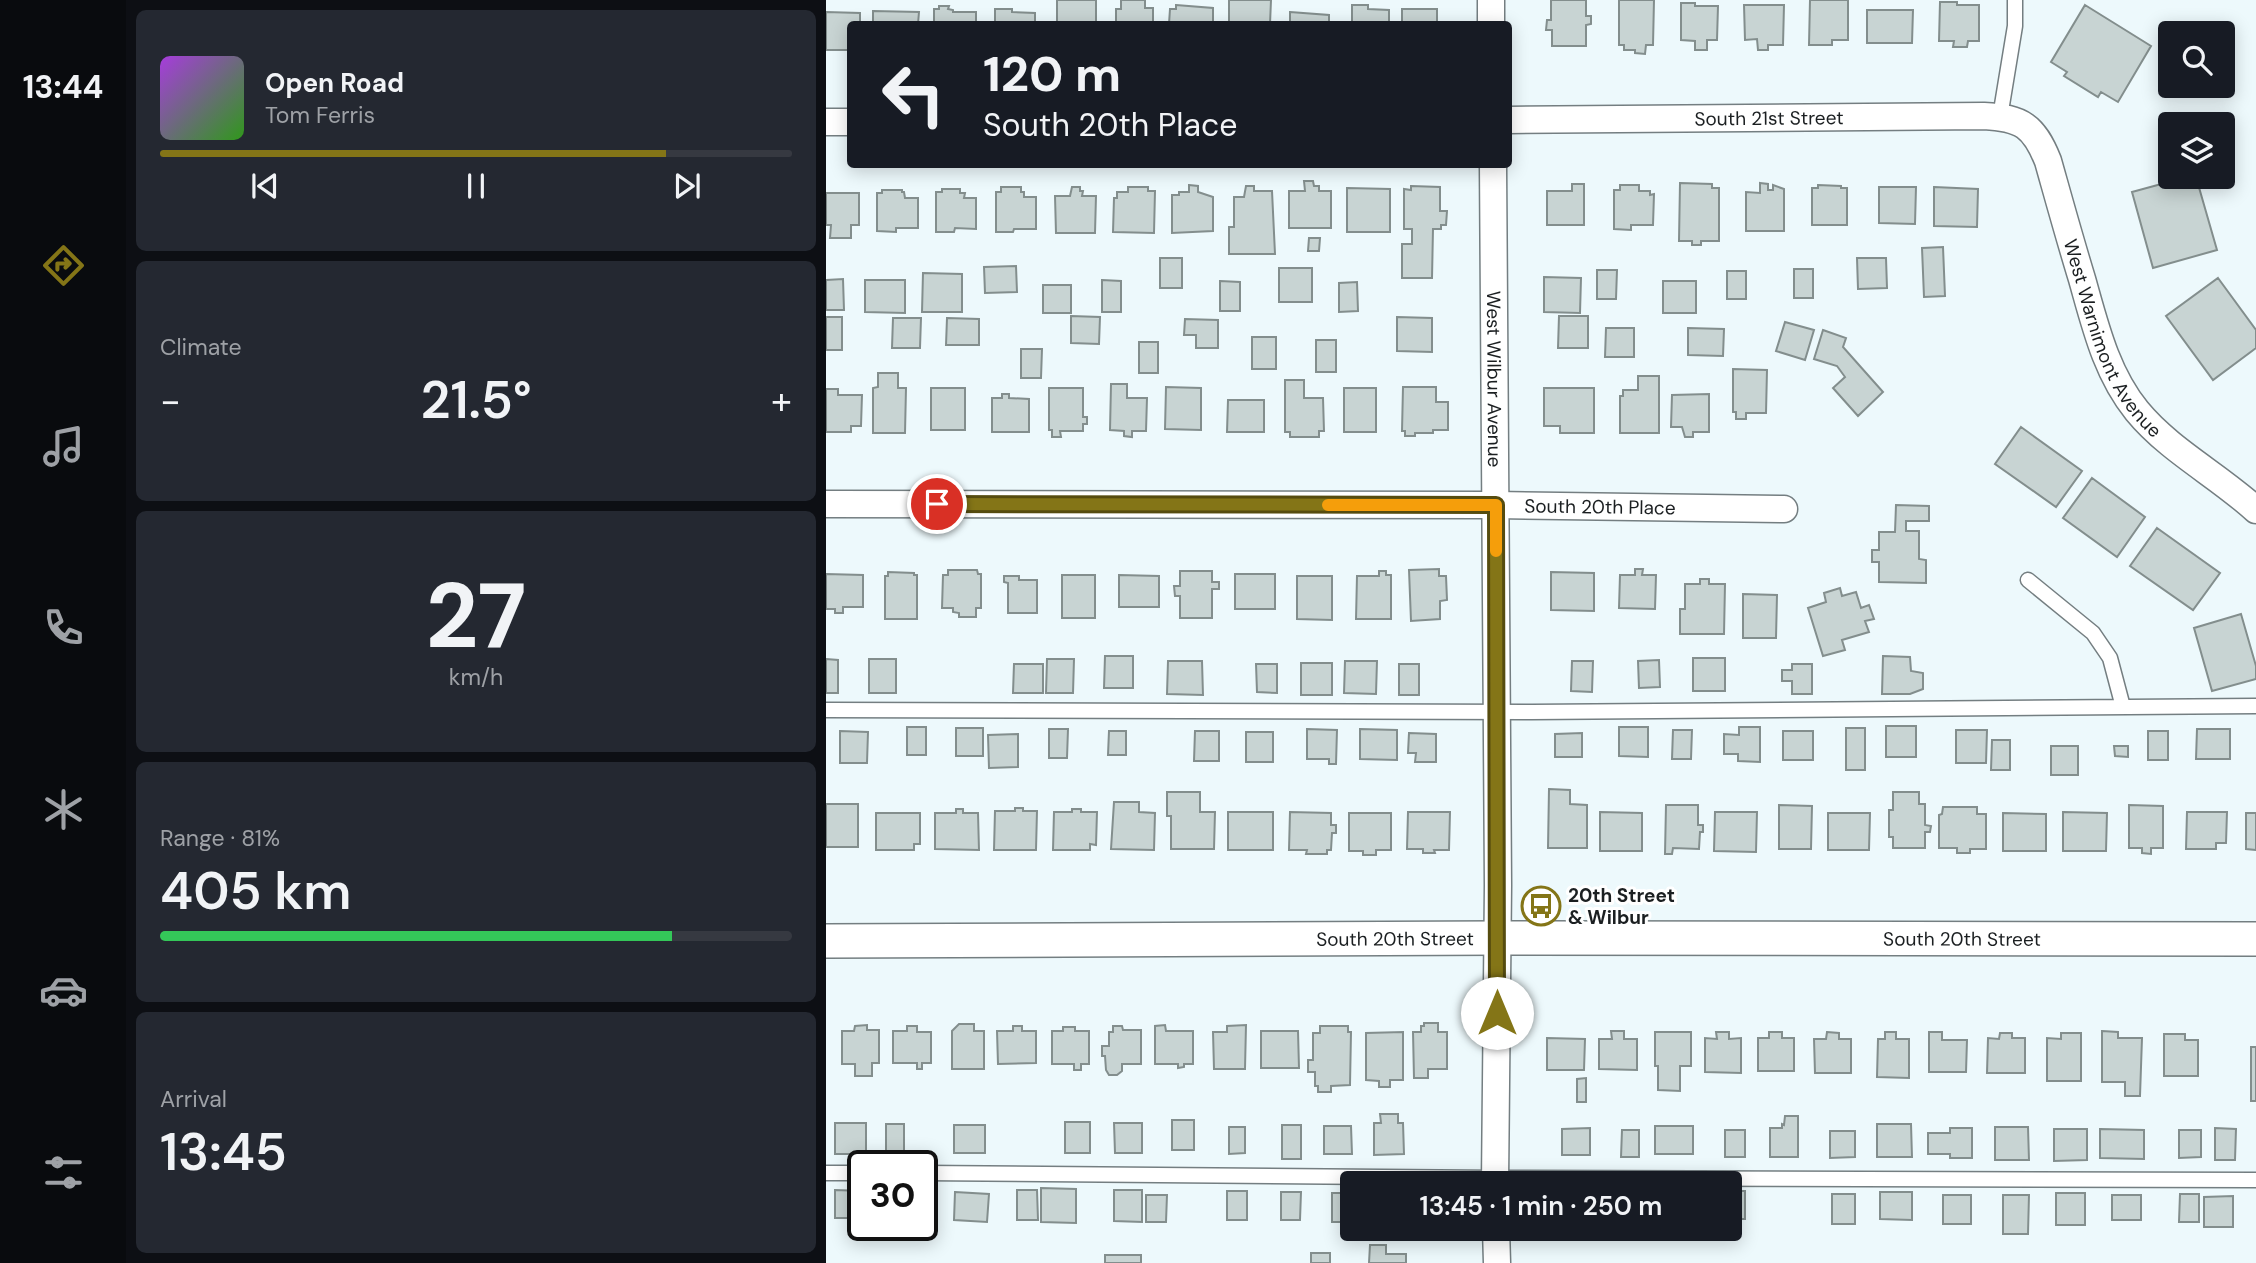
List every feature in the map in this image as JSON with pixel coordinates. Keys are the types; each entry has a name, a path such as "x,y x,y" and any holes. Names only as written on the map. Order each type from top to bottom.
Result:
{"street":[{"path":"1490,0 1491,21"},
{"name":"South 21st Street","path":"1512,120 2007,117 2026,127"},
{"path":"826,122 847,122"},
{"name":"West Warnimont Avenue","path":"2026,127 2038,138 2048,161 2099,340 2115,379 2137,411 2168,442 2235,490 2256,510"},
{"name":"West Wilbur Avenue","path":"1493,168 1498,938 1495,1171"},
{"name":"South 20th Place","path":"826,504 1496,505 1784,509"},
{"name":"South 20th Street","path":"826,941 2256,939"},
{"path":"1496,1241 1497,1263"}],"lane":[{"path":"2000,117 2015,26 2015,0"},
{"path":"2028,580 2093,633 2110,658 2123,707"},
{"path":"826,710 1497,711 2256,706"},
{"path":"826,1173 847,1173"},
{"path":"938,1173 1340,1178"},
{"path":"1742,1180 2256,1180"}],"building":[{"path":"1057,0 1096,0 1096,21 1057,21"},
{"path":"1121,0 1145,0 1145,8 1153,8 1153,21 1116,21 1116,9 1121,9"},
{"path":"1229,0 1271,0 1270,21 1229,21"},
{"path":"1551,0 1586,0 1586,16 1591,16 1591,24 1586,25 1586,46 1552,46 1552,30 1546,30 1547,20 1551,20"},
{"path":"1619,0 1654,0 1653,45 1646,45 1645,54 1624,50 1624,45 1619,45"},
{"path":"1810,0 1848,0 1848,40 1832,40 1832,45 1809,45"},
{"path":"1940,2 1979,5 1979,41 1968,41 1967,47 1953,47 1954,41 1939,41"},
{"path":"1681,3 1718,6 1717,40 1707,40 1707,50 1695,50 1695,41 1681,40"},
{"path":"1176,5 1213,8 1213,21 1169,21 1170,9 1176,9"},
{"path":"1352,5 1368,5 1368,9 1389,10 1389,21 1352,21"},
{"path":"1744,5 1784,5 1783,45 1768,45 1768,50 1758,50 1757,39 1745,40"},
{"path":"2085,5 2151,46 2118,102 2101,92 2098,97 2064,76 2067,72 2051,62"},
{"path":"939,6 949,6 948,9 953,12 976,12 976,21 934,21 934,9 939,9"},
{"path":"995,9 1035,13 1035,21 995,21"},
{"path":"1402,9 1437,9 1437,21 1402,21"},
{"path":"1867,10 1913,10 1912,43 1867,43"},
{"path":"873,11 919,12 918,21 873,21"},
{"path":"826,12 860,13 860,21 847,21 847,50 826,50"},
{"path":"1290,12 1329,15 1329,21 1290,21"},
{"path":"1304,181 1313,181 1314,186 1319,186 1319,191 1331,191 1331,228 1289,228 1289,191 1305,191"},
{"path":"1680,183 1712,184 1712,188 1719,188 1719,241 1701,241 1701,245 1692,245 1692,241 1679,241"},
{"path":"1760,183 1768,184 1768,190 1773,190 1773,185 1784,189 1784,231 1746,231 1746,192 1760,193"},
{"path":"1572,184 1584,184 1584,225 1547,225 1547,191 1572,191"},
{"path":"1189,185 1198,186 1198,192 1213,197 1213,231 1172,233 1172,195 1189,192"},
{"path":"1620,185 1639,185 1639,191 1650,191 1650,195 1654,194 1653,225 1631,225 1631,230 1614,229 1614,190 1620,190"},
{"path":"1818,185 1847,188 1847,225 1812,225 1812,188 1818,188"},
{"path":"2158,185 2158,189 2199,189 2217,250 2153,268 2132,192"},
{"path":"1246,186 1254,186 1254,191 1272,191 1275,254 1229,254 1229,227 1234,227 1234,197 1244,197"},
{"path":"1411,186 1440,187 1440,211 1447,211 1446,225 1441,225 1441,229 1433,229 1432,278 1402,278 1402,244 1412,244 1412,229 1404,229 1404,189 1411,190"},
{"path":"1001,187 1021,187 1024,197 1036,197 1036,229 996,232 996,192 1001,192"},
{"path":"1072,187 1080,187 1082,196 1096,196 1095,233 1056,233 1055,196 1070,196"},
{"path":"1128,187 1148,187 1148,191 1155,191 1154,233 1113,232 1114,198 1117,198 1117,192 1128,192"},
{"path":"1879,187 1916,187 1915,224 1879,223"},
{"path":"1934,187 1978,189 1977,227 1934,226"},
{"path":"1347,188 1390,189 1390,232 1347,232"},
{"path":"942,189 960,189 960,193 965,193 964,198 976,198 976,229 955,228 954,232 936,232 936,192 942,192"},
{"path":"882,190 902,190 905,198 918,198 918,228 896,228 896,232 877,231 877,193 882,193"},
{"path":"826,193 859,193 859,225 851,225 851,238 830,238 831,225 826,225"},
{"path":"1309,238 1320,238 1319,251 1308,251"},
{"path":"1943,247 1945,296 1924,297 1922,248"},
{"path":"1160,258 1182,258 1182,288 1160,288"},
{"path":"1857,258 1886,258 1887,288 1858,289"},
{"path":"1016,266 1017,292 985,293 984,267"},
{"path":"1279,268 1312,268 1312,302 1279,302"},
{"path":"1794,269 1813,269 1813,298 1794,298"},
{"path":"1597,270 1617,270 1616,299 1597,299"},
{"path":"1727,271 1746,271 1746,299 1727,299"},
{"path":"923,273 962,274 962,312 922,312"},
{"path":"1544,277 1581,278 1580,313 1544,312"},
{"path":"2218,278 2256,330 2256,348 2213,380 2166,316"},
{"path":"843,279 844,310 826,310 826,280"},
{"path":"865,280 905,280 905,313 865,312"},
{"path":"1102,280 1121,281 1121,312 1102,312"},
{"path":"1220,281 1240,282 1240,311 1220,311"},
{"path":"1663,281 1696,281 1696,313 1663,313"},
{"path":"1357,282 1358,311 1339,312 1339,283"},
{"path":"1043,285 1071,285 1071,313 1043,313"},
{"path":"1071,316 1100,317 1099,344 1071,343"},
{"path":"1559,316 1588,316 1588,348 1558,348"},
{"path":"826,317 842,317 842,350 826,350"},
{"path":"1397,317 1432,318 1432,352 1397,351"},
{"path":"893,318 921,318 920,348 892,348"},
{"path":"947,318 979,319 979,345 946,345"},
{"path":"1185,319 1218,320 1218,348 1196,348 1196,335 1184,335"},
{"path":"1785,322 1814,330 1805,360 1776,351"},
{"path":"1606,328 1634,328 1634,357 1605,357"},
{"path":"1688,328 1724,329 1723,356 1688,355"},
{"path":"1823,330 1846,338 1843,347 1883,392 1858,416 1833,388 1845,377 1837,366 1814,359"},
{"path":"1252,337 1276,337 1276,369 1252,369"},
{"path":"1316,340 1336,340 1336,372 1316,372"},
{"path":"1139,342 1158,342 1158,373 1139,373"},
{"path":"1021,349 1042,349 1041,378 1021,378"},
{"path":"1733,369 1767,370 1766,413 1746,413 1746,419 1736,419 1736,412 1733,412"},
{"path":"878,373 898,373 898,388 906,388 905,433 873,433 873,388 878,387"},
{"path":"1638,376 1659,376 1659,433 1620,433 1620,396 1623,396 1623,390 1638,390"},
{"path":"1285,380 1304,380 1304,398 1323,398 1324,431 1319,431 1319,437 1290,437 1290,432 1285,432"},
{"path":"1111,384 1127,384 1127,398 1147,398 1146,431 1132,431 1132,437 1124,436 1124,431 1110,430"},
{"path":"1166,387 1201,388 1201,430 1165,429"},
{"path":"1403,387 1436,387 1436,402 1448,402 1448,430 1405,436 1405,431 1402,431"},
{"path":"931,388 965,388 965,430 931,430"},
{"path":"1049,388 1083,388 1083,417 1087,417 1087,424 1083,424 1083,431 1060,431 1061,437 1052,437 1052,430 1049,430"},
{"path":"1344,388 1376,388 1376,432 1344,432"},
{"path":"1544,388 1594,388 1594,433 1560,433 1560,426 1544,426"},
{"path":"826,389 838,389 838,395 862,395 861,426 851,426 851,432 826,432"},
{"path":"1002,394 1009,394 1009,398 1029,399 1029,432 992,432 992,398 1002,398"},
{"path":"1709,394 1709,432 1693,432 1693,437 1685,437 1682,427 1671,427 1672,395"},
{"path":"1228,400 1264,400 1264,432 1227,432"},
{"path":"2021,427 2082,471 2056,507 1995,464"},
{"path":"2092,478 2145,517 2117,557 2063,518"},
{"path":"1896,505 1929,506 1929,521 1906,521 1906,531 1919,531 1919,559 1926,560 1926,583 1879,582 1879,562 1872,562 1872,550 1879,550 1879,532 1895,532"},
{"path":"2157,528 2220,573 2193,610 2130,566"},
{"path":"1439,569 1439,576 1446,576 1447,600 1440,601 1440,619 1411,621 1409,570"},
{"path":"1635,569 1643,569 1642,575 1656,575 1655,609 1619,608 1620,575 1635,575"},
{"path":"948,570 977,570 978,574 981,574 981,608 976,608 976,617 959,617 959,613 953,612 953,608 942,608 943,575 948,575"},
{"path":"1180,571 1212,571 1212,582 1219,582 1219,589 1212,589 1212,618 1180,618 1180,596 1175,596 1174,586 1180,586"},
{"path":"1379,571 1386,571 1386,575 1391,575 1391,619 1356,619 1357,576 1379,576"},
{"path":"888,572 917,575 917,619 885,619 885,576 888,576"},
{"path":"1551,572 1594,573 1594,611 1551,610"},
{"path":"826,574 863,575 863,607 843,607 843,613 826,609"},
{"path":"1235,574 1275,574 1275,609 1235,609"},
{"path":"1062,575 1095,575 1095,618 1062,618"},
{"path":"1119,575 1159,576 1159,607 1119,607"},
{"path":"1004,576 1019,576 1019,580 1037,580 1037,613 1008,613 1008,583 1004,582"},
{"path":"1297,576 1332,576 1332,620 1297,619"},
{"path":"1700,579 1709,579 1709,584 1725,584 1724,634 1680,634 1680,609 1685,609 1685,584 1700,584"},
{"path":"1840,588 1842,596 1856,592 1861,608 1869,605 1874,619 1865,621 1869,632 1842,640 1845,650 1823,656 1808,608 1826,602 1824,593"},
{"path":"1743,594 1777,595 1776,638 1743,638"},
{"path":"2241,614 2256,666 2256,679 2212,691 2194,628"},
{"path":"1105,656 1133,656 1133,688 1104,688"},
{"path":"1883,656 1910,657 1911,671 1923,673 1923,689 1910,694 1882,694"},
{"path":"1693,658 1725,658 1725,691 1693,691"},
{"path":"826,659 838,660 838,693 826,693"},
{"path":"869,659 896,659 896,693 869,693"},
{"path":"1047,659 1074,659 1073,693 1046,693"},
{"path":"1659,660 1660,687 1639,688 1638,661"},
{"path":"1168,661 1202,661 1203,695 1167,694"},
{"path":"1345,661 1377,661 1376,694 1344,693"},
{"path":"1572,661 1593,661 1592,692 1571,691"},
{"path":"1301,663 1332,663 1332,695 1301,695"},
{"path":"1014,664 1043,664 1043,693 1013,693"},
{"path":"1256,664 1277,664 1277,693 1257,692"},
{"path":"1399,664 1419,664 1419,695 1399,695"},
{"path":"1792,664 1812,664 1812,694 1792,694 1792,681 1782,681 1782,670 1792,670"},
{"path":"1886,726 1916,726 1916,757 1886,757"},
{"path":"907,727 926,727 926,755 907,755"},
{"path":"1619,727 1648,727 1648,757 1619,756"},
{"path":"1739,727 1760,727 1760,762 1738,761 1738,754 1724,754 1724,734 1739,735"},
{"path":"956,728 983,728 983,756 956,756"},
{"path":"1846,728 1865,728 1865,770 1846,770"},
{"path":"1049,729 1068,729 1067,758 1049,758"},
{"path":"1307,729 1337,730 1336,764 1329,764 1329,759 1307,759"},
{"path":"1360,729 1397,730 1397,760 1360,759"},
{"path":"2197,729 2230,729 2230,759 2196,759"},
{"path":"1673,730 1692,730 1691,759 1672,759"},
{"path":"1956,730 1987,730 1986,763 1956,763"},
{"path":"840,731 868,732 867,763 840,763"},
{"path":"1109,731 1126,731 1126,755 1108,755"},
{"path":"1195,731 1219,731 1219,761 1194,761"},
{"path":"1783,731 1813,731 1813,760 1783,760"},
{"path":"2148,731 2168,731 2168,760 2148,760"},
{"path":"1246,732 1273,732 1273,762 1246,762"},
{"path":"1409,733 1436,734 1436,762 1415,762 1416,753 1408,753"},
{"path":"1582,733 1582,757 1555,757 1555,734"},
{"path":"1018,734 1018,767 989,768 988,735"},
{"path":"1992,740 2010,740 2010,770 1991,770"},
{"path":"2051,746 2078,746 2078,775 2051,775"},
{"path":"2114,746 2128,746 2128,757 2115,756"},
{"path":"1549,789 1570,790 1570,804 1587,805 1587,848 1548,848"},
{"path":"1167,792 1200,792 1200,812 1215,812 1214,849 1171,849 1171,816 1167,816"},
{"path":"1893,792 1919,792 1919,804 1925,804 1925,825 1931,826 1930,832 1925,832 1925,848 1893,848 1893,837 1889,837 1889,810 1893,810"},
{"path":"1114,802 1139,802 1139,812 1155,813 1154,850 1111,849"},
{"path":"826,804 858,804 858,847 826,847"},
{"path":"1666,805 1698,805 1698,825 1703,825 1699,849 1673,848 1672,854 1665,854"},
{"path":"1779,805 1812,806 1811,849 1779,849"},
{"path":"2129,805 2163,806 2163,848 2151,848 2151,854 2142,853 2142,848 2129,848"},
{"path":"1943,807 1977,807 1977,814 1986,814 1986,849 1970,849 1970,853 1957,853 1957,848 1939,848 1939,815 1942,814"},
{"path":"1015,808 1037,811 1036,850 994,850 995,811 1015,811"},
{"path":"956,809 963,809 963,813 978,813 979,850 935,849 935,813 956,813"},
{"path":"1072,809 1097,812 1096,845 1090,844 1090,850 1053,850 1054,812 1072,812"},
{"path":"1228,812 1273,812 1273,850 1228,850"},
{"path":"1290,812 1331,813 1331,825 1336,825 1336,833 1332,833 1331,850 1327,850 1327,854 1306,854 1307,850 1289,850"},
{"path":"1408,812 1450,812 1449,850 1423,853 1423,849 1407,849"},
{"path":"1600,812 1642,813 1642,851 1600,851"},
{"path":"1715,812 1757,812 1756,852 1714,851"},
{"path":"2063,812 2107,813 2106,851 2063,851"},
{"path":"2187,812 2227,812 2226,843 2216,843 2216,849 2186,849"},
{"path":"876,813 920,813 920,844 914,844 914,850 876,850"},
{"path":"1349,813 1391,813 1391,850 1376,850 1376,855 1349,851"},
{"path":"1828,813 1870,813 1869,850 1828,850"},
{"path":"2003,813 2046,814 2046,851 2003,851"},
{"path":"2246,813 2256,813 2256,850 2246,849"},
{"path":"1424,1023 1438,1023 1438,1032 1447,1032 1447,1069 1428,1069 1428,1078 1414,1078 1413,1032 1421,1032"},
{"path":"959,1024 974,1024 974,1031 984,1031 984,1069 952,1069 952,1031"},
{"path":"867,1025 867,1030 879,1030 879,1063 872,1063 872,1076 855,1076 855,1064 842,1064 842,1031 854,1031 855,1026"},
{"path":"1165,1025 1166,1031 1193,1031 1193,1064 1184,1064 1184,1067 1178,1068 1178,1064 1155,1064 1155,1026"},
{"path":"1246,1025 1245,1069 1214,1069 1213,1032 1227,1032 1227,1026"},
{"path":"907,1026 917,1026 917,1032 931,1032 931,1063 922,1063 922,1069 917,1069 917,1063 893,1063 893,1031 907,1031"},
{"path":"1013,1026 1022,1026 1022,1031 1036,1031 1036,1063 998,1064 997,1031 1013,1031"},
{"path":"1113,1026 1122,1026 1123,1030 1141,1030 1141,1064 1122,1064 1122,1071 1117,1075 1109,1075 1105,1056 1102,1056 1102,1046 1109,1046 1109,1032 1113,1032"},
{"path":"1320,1026 1348,1026 1348,1032 1351,1032 1350,1085 1331,1086 1331,1092 1318,1092 1315,1072 1308,1072 1308,1060 1313,1060 1313,1033 1320,1033"},
{"path":"1063,1027 1075,1027 1075,1031 1089,1031 1089,1064 1081,1064 1081,1070 1074,1070 1074,1064 1052,1064 1052,1031 1063,1031"},
{"path":"1261,1031 1298,1031 1299,1068 1261,1068"},
{"path":"1611,1031 1624,1031 1624,1039 1637,1039 1637,1070 1599,1069 1599,1039 1612,1039"},
{"path":"2102,1031 2118,1032 2118,1038 2142,1038 2140,1096 2125,1096 2125,1082 2102,1082"},
{"path":"1403,1032 1403,1080 1390,1080 1390,1087 1379,1087 1379,1081 1366,1080 1366,1033"},
{"path":"1655,1032 1691,1032 1691,1066 1680,1066 1680,1091 1658,1090"},
{"path":"1716,1032 1729,1032 1729,1039 1741,1038 1741,1073 1705,1072 1705,1038 1717,1039"},
{"path":"1769,1032 1782,1032 1782,1038 1794,1038 1794,1071 1758,1071 1758,1038 1769,1038"},
{"path":"1827,1032 1839,1033 1839,1039 1851,1039 1851,1073 1815,1073 1814,1039 1826,1039"},
{"path":"1885,1032 1896,1032 1896,1039 1909,1039 1909,1078 1877,1077 1878,1039 1885,1039"},
{"path":"1929,1032 1942,1032 1942,1040 1967,1040 1966,1072 1929,1072"},
{"path":"2000,1033 2012,1033 2012,1038 2025,1038 2025,1073 1987,1073 1988,1038 1999,1039"},
{"path":"2061,1033 2081,1033 2081,1081 2047,1081 2047,1038 2061,1039"},
{"path":"2164,1034 2185,1034 2185,1040 2198,1040 2198,1076 2164,1076"},
{"path":"1547,1038 1585,1039 1584,1070 1547,1070"},
{"path":"2251,1047 2256,1047 2256,1101 2251,1101"},
{"path":"1586,1078 1586,1102 1577,1102 1577,1079"},
{"path":"1380,1114 1398,1114 1398,1123 1403,1123 1404,1154 1374,1155 1374,1123 1381,1123"},
{"path":"1785,1116 1798,1116 1798,1157 1770,1157 1770,1128 1782,1128"},
{"path":"1172,1120 1194,1120 1194,1150 1172,1150"},
{"path":"1065,1122 1090,1122 1090,1153 1065,1153"},
{"path":"835,1123 866,1123 866,1150 847,1150 847,1154 835,1154"},
{"path":"1114,1123 1142,1123 1142,1153 1115,1153"},
{"path":"886,1124 904,1124 904,1150 886,1150"},
{"path":"1877,1124 1911,1124 1912,1157 1877,1157"},
{"path":"954,1125 985,1125 985,1153 954,1153"},
{"path":"1282,1125 1301,1125 1301,1159 1282,1159"},
{"path":"1324,1126 1351,1126 1352,1154 1324,1154"},
{"path":"1655,1126 1693,1126 1693,1154 1655,1154"},
{"path":"1229,1127 1245,1127 1245,1153 1229,1154"},
{"path":"1995,1127 2028,1127 2029,1160 1995,1160"},
{"path":"1590,1128 1590,1155 1562,1155 1562,1129"},
{"path":"1950,1128 1972,1128 1972,1158 1928,1154 1928,1133 1950,1133"},
{"path":"2215,1128 2236,1129 2235,1160 2215,1160"},
{"path":"2054,1129 2087,1129 2087,1160 2054,1161"},
{"path":"2100,1129 2144,1130 2144,1159 2100,1158"},
{"path":"1622,1130 1639,1130 1639,1157 1621,1157"},
{"path":"1725,1130 1745,1130 1745,1157 1725,1157"},
{"path":"2179,1130 2201,1130 2201,1157 2179,1158"},
{"path":"1830,1131 1855,1131 1855,1157 1830,1158"},
{"path":"1041,1188 1076,1189 1076,1223 1041,1222"},
{"path":"835,1190 847,1190 847,1218 835,1218"},
{"path":"1017,1190 1037,1190 1038,1220 1017,1220"},
{"path":"1114,1190 1142,1190 1142,1222 1114,1221"},
{"path":"1227,1191 1247,1191 1247,1220 1227,1220"},
{"path":"1742,1191 1745,1191 1745,1219 1742,1219"},
{"path":"955,1192 989,1194 987,1222 954,1220"},
{"path":"1281,1192 1301,1192 1300,1220 1281,1220"},
{"path":"1880,1192 1912,1192 1912,1220 1880,1219"},
{"path":"1332,1193 1340,1193 1340,1222 1332,1222"},
{"path":"2056,1193 2085,1193 2085,1225 2056,1225"},
{"path":"1832,1194 1855,1194 1855,1224 1832,1224"},
{"path":"2180,1194 2199,1194 2199,1222 2179,1222"},
{"path":"1146,1195 1167,1195 1166,1222 1146,1222"},
{"path":"1943,1195 1971,1195 1971,1224 1943,1224"},
{"path":"2003,1195 2029,1195 2028,1234 2003,1234"},
{"path":"2112,1195 2141,1195 2141,1220 2112,1220"},
{"path":"2233,1196 2233,1227 2204,1227 2204,1197"},
{"path":"1370,1245 1386,1245 1386,1254 1406,1254 1406,1263 1369,1263"},
{"path":"1311,1253 1330,1253 1330,1263 1311,1263"},
{"path":"1105,1255 1141,1255 1141,1263 1105,1263"}],"slow traffic":[{"path":"1328,505 1496,505 1496,551"}],"place":[{"name":"20th Street & Wilbur","path":"1541,906"}],"route":[{"path":"937,504 1496,505 1497,1013"}]}
